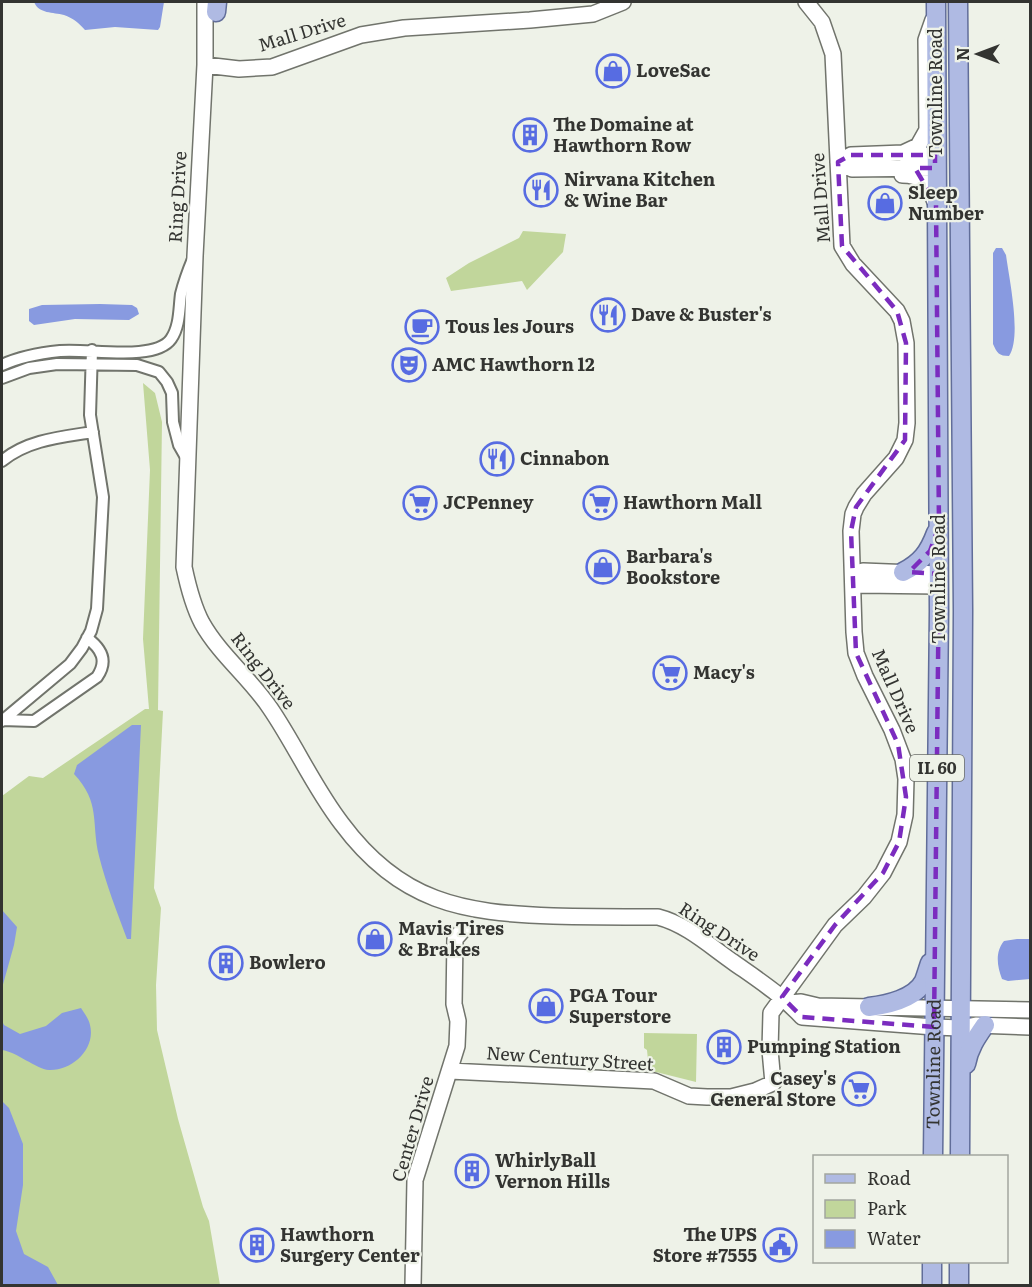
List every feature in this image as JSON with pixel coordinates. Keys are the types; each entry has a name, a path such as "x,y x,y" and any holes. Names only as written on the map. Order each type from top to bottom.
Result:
{"main road":[{"name":"Townline Road","path":"958,2 963,603 960,1155"},
{"name":"Townline Road","path":"933,1155 939,580 935,161 936,7"},
{"path":"903,572 916,566 930,551 939,526"},
{"path":"869,1007 888,1005 913,992 923,983 934,950"},
{"path":"960,1092 968,1054 985,1025"},
{"path":"932,1263 932,1286"},
{"path":"959,1263 959,1286"}],"street":[{"path":"593,8 603,2"},
{"name":"Mall Drive","path":"205,64 239,69 272,67 361,35 404,28 530,20 623,2"},
{"name":"Mall Drive","path":"785,1000 835,925 864,897 883,873 898,842 905,815 906,778 903,759 892,730 856,653 851,531 853,514 864,494 896,458 905,440 907,423 906,343 902,321 897,311 853,264 842,246 832,54 822,22 806,2"},
{"name":"Ring Drive","path":"213,4 205,64 195,256 184,567 195,608 203,623 218,646 257,687 328,805 361,848 397,878 420,892 464,907 490,913 666,919 694,934 785,1000 802,1017 934,1027 961,1028 985,1025 1030,1027"},
{"path":"838,162 851,154 903,153 918,147 927,130 926,40 936,7"},
{"path":"903,153 906,156 935,161"},
{"path":"838,162 852,169 865,169 935,161"},
{"path":"865,169 874,175 916,175 925,183 936,204"},
{"path":"2,365 19,359 60,351 92,350 133,353 155,351 166,346 177,325 181,294 187,272 195,256"},
{"path":"2,721 70,664 87,638 99,600 103,497 90,415 92,350"},
{"path":"2,378 29,368 91,363 137,365 159,372 172,393 173,422 179,445 187,459"},
{"path":"2,461 43,440 93,432"},
{"path":"863,571 903,572 939,580 860,585 853,576 863,571"},
{"path":"2,721 34,721 97,677 104,659 97,646 87,638"},
{"name":"Center Drive","path":"413,1286 415,1180 457,1046 458,1021 464,1003 466,938 462,931 464,907"},
{"name":"Ring Drive","path":"785,1000 818,1006 1030,1010"},
{"name":"New Century Street","path":"450,1071 554,1078 631,1079 654,1081 689,1096 739,1095 774,1083 770,1050 771,1012 785,1000"}],"highlighted area":[{"path":"851,155 935,155 935,168 915,168 936,204 939,526 930,551 909,572 939,574 934,1027 802,1017 782,997 835,925 883,873 899,842 906,797 898,744 856,653 851,531 856,507 905,440 906,343 897,311 842,246 838,162"}],"green space":[{"path":"523,231 566,234 563,252 527,290 522,281 451,291 446,278 469,263 519,238"},
{"path":"143,383 155,393 162,422 158,710 163,711 154,888 161,908 156,985 157,1030 178,1119 209,1221 220,1285 2,1285 2,796 29,776 43,778 145,709 149,709 143,639 150,470"},
{"path":"644,1033 697,1034 696,1082 644,1069 644,1060 648,1060 647,1050 644,1048"}],"water":[{"path":"34,2 164,2 158,30 115,27 85,30 64,15 39,9"},
{"path":"996,248 1002,248 1006,255 1014,307 1013,347 1009,356 999,353 993,344 993,253"},
{"path":"42,305 132,305 137,308 139,314 129,320 75,319 34,325 29,321 29,309"},
{"path":"132,725 141,725 131,939 127,939 99,856 92,804 74,774 77,765"},
{"path":"2,910 17,927 2,988"},
{"path":"1030,939 1030,979 1008,981 1002,979 998,954 1004,941"},
{"path":"81,1008 88,1018 91,1034 86,1050 74,1063 49,1070 2,1050 2,1021 4,1025 20,1034 46,1026 62,1013"},
{"path":"2,1101 9,1108 23,1144 23,1185 16,1231 24,1254 48,1267 58,1285 2,1285"}],"place":[{"name":"LoveSac","path":"613,71"},
{"name":"The Domaine at Hawthorn Row","path":"530,135"},
{"name":"Nirvana Kitchen & Wine Bar","path":"541,190"},
{"name":"Sleep Number","path":"885,203"},
{"name":"Dave & Buster's","path":"608,315"},
{"name":"Tous les Jours","path":"422,327"},
{"name":"AMC Hawthorn 12","path":"409,365"},
{"name":"Cinnabon","path":"497,459"},
{"name":"JCPenney","path":"420,503"},
{"name":"Hawthorn Mall","path":"600,503"},
{"name":"Barbara's Bookstore","path":"603,567"},
{"name":"Macy's","path":"670,673"},
{"name":"Mavis Tires & Brakes","path":"375,939"},
{"name":"Bowlero","path":"226,963"},
{"name":"PGA Tour Superstore","path":"546,1006"},
{"name":"Pumping Station","path":"724,1047"},
{"name":"Casey's General Store","path":"859,1089"},
{"name":"WhirlyBall Vernon Hills","path":"472,1171"},
{"name":"Hawthorn Surgery Center","path":"257,1245"},
{"name":"The UPS Store #7555","path":"780,1245"}]}
